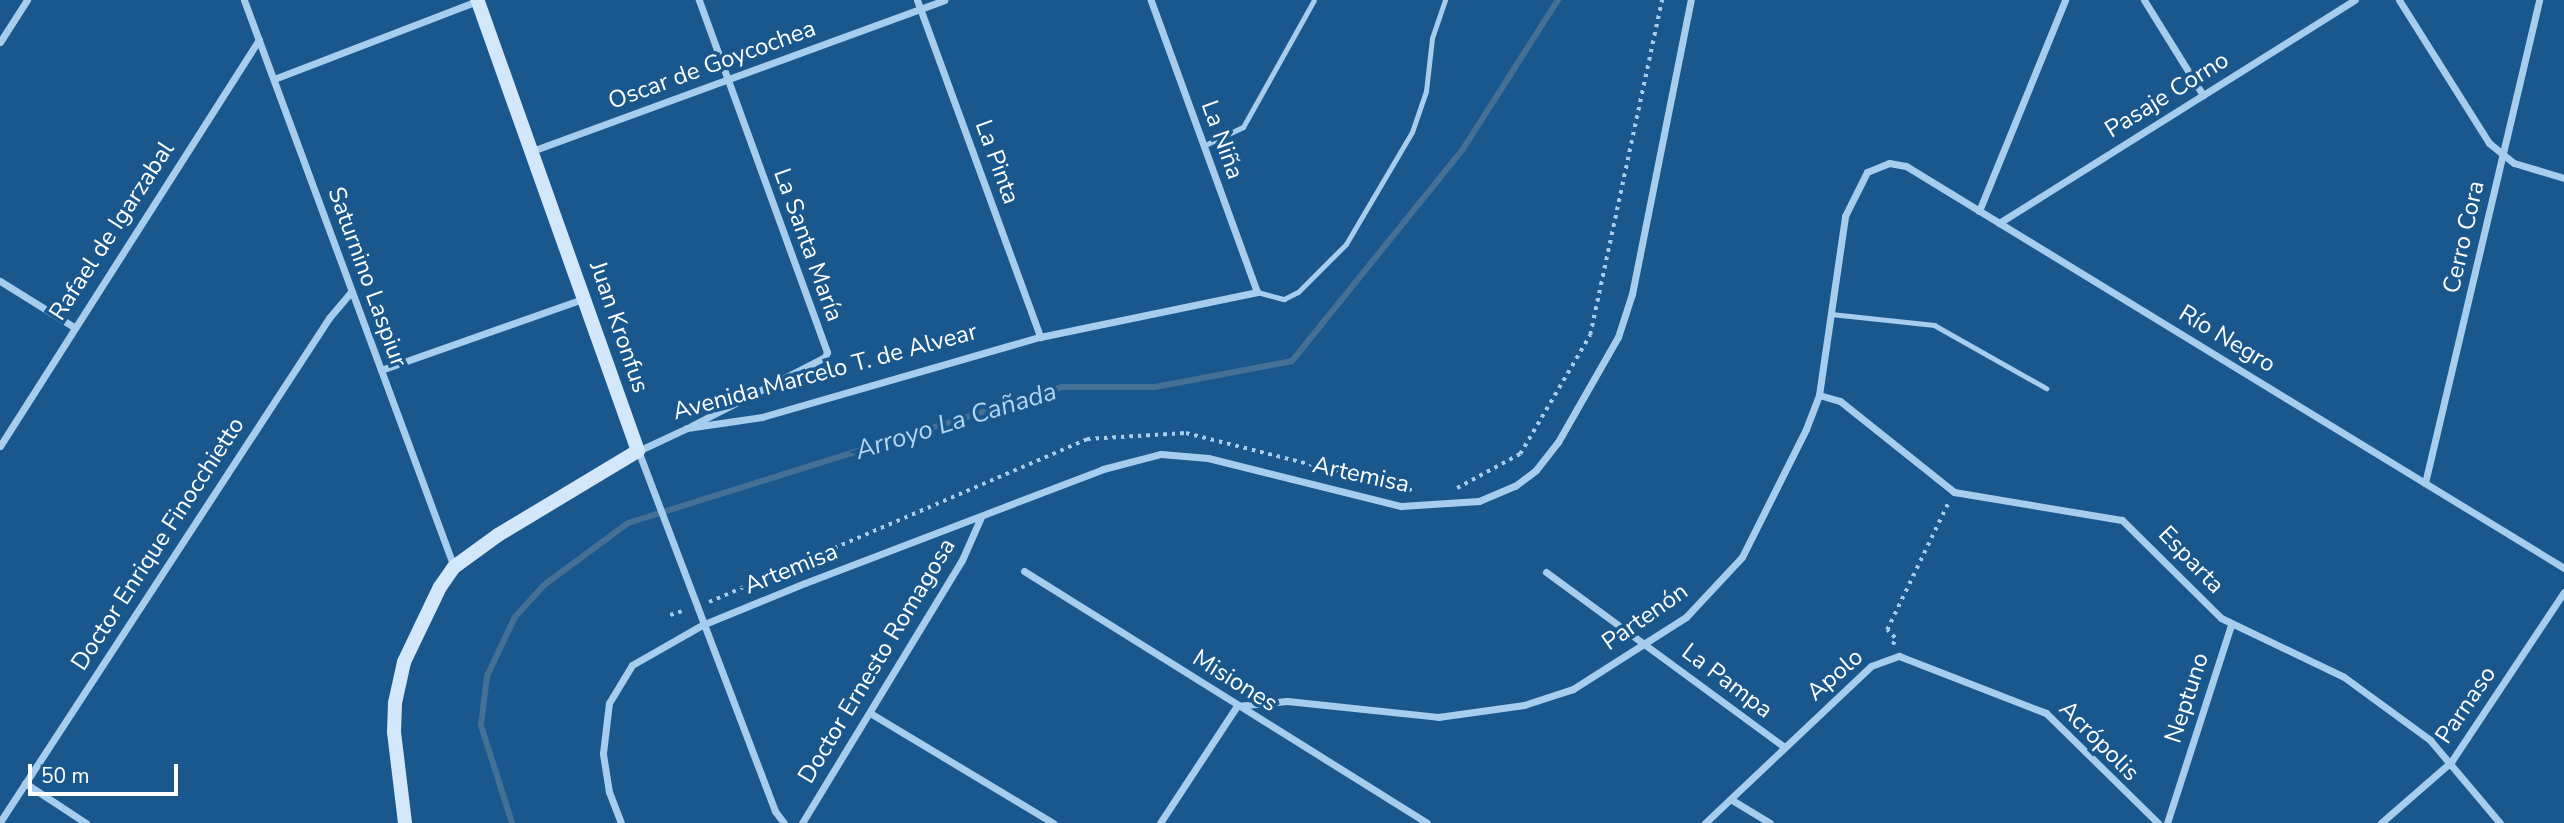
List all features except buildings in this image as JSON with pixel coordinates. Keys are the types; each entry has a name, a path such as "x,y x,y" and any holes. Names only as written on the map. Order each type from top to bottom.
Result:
{"main road":[{"name":"Juan Kronfus","path":"477,0 586,298 638,451"},
{"name":"Avenida Marcelo T. de Alvear","path":"405,823 394,732 395,703 404,662 423,618 454,567 638,451"}],"street":[{"path":"0,42 27,0"},
{"name":"Saturnino Laspiur","path":"244,0 454,567"},
{"path":"274,79 477,0"},
{"name":"La Santa María","path":"687,428 825,357 827,352 699,0"},
{"name":"La Pinta","path":"918,0 1040,337"},
{"name":"Oscar de Goycochea","path":"532,151 944,0"},
{"name":"La Niña","path":"1152,0 1257,292"},
{"name":"Artemisa","path":"621,823 609,792 603,753 610,703 620,681 638,659 702,625 981,516 1103,469 1161,454 1208,458 1379,502 1422,507 1479,501 1515,486 1536,470 1600,374 1622,327 1632,294 1691,0"},
{"path":"1979,211 2065,0"},
{"path":"2144,0 2203,95"},
{"name":"Pasaje Corno","path":"1999,223 2355,0"},
{"path":"2399,0 2478,130 2503,155 2526,168 2564,178"},
{"name":"Cerro Cora","path":"2425,482 2539,0"},
{"name":"Rafael de Igarzabal","path":"0,446 258,39"},
{"name":"Río Negro","path":"1867,172 1889,163 1906,166 2564,568"},
{"name":"Partenón","path":"1237,706 1287,701 1438,717 1524,705 1573,689 1686,617 1742,557 1819,395 1845,216 1867,172"},
{"path":"0,281 74,327"},
{"name":"Doctor Enrique Finocchietto","path":"0,822 329,318 352,291"},
{"name":"Avenida Marcelo T. de Alvear","path":"638,451 687,428 762,417 1040,337 1257,292"},
{"path":"381,370 586,298"},
{"name":"Esparta","path":"1819,395 1840,401 1954,492 2122,520 2231,625 2344,677 2430,740 2500,823"},
{"name":"Juan Kronfus","path":"638,451 702,625 775,811 784,823"},
{"name":"Doctor Ernesto Romagosa","path":"802,823 962,560 981,516"},
{"name":"Misiones","path":"1024,571 1427,823"},
{"name":"La Pampa","path":"1546,572 1784,747"},
{"name":"Parnaso","path":"2381,823 2451,762 2564,592"},
{"name":"Neptuno","path":"2167,823 2231,625"},
{"name":"Apolo","path":"1705,823 1871,666 1888,656"},
{"name":"Acrópolis","path":"1888,656 1899,656 2046,713 2158,823"},
{"path":"1160,823 1237,706"},
{"path":"870,713 1053,823"},
{"path":"26,783 86,823"},
{"path":"1732,800 1770,823"}],"lane":[{"path":"1203,146 1243,127 1314,0"},
{"path":"1257,292 1284,299 1298,292 1346,244 1412,132 1426,91 1432,38 1446,0"},
{"path":"1831,314 1934,325 2046,388"}],"path":[{"path":"1453,489 1472,484 1520,454 1590,335 1662,0"},
{"path":"670,615 759,583 1087,439 1186,433 1425,493"},
{"name":"Apolo","path":"1888,656 1895,638 1886,630 1954,492"}],"waterway":[{"name":"Arroyo La Cañada","path":"512,823 481,725 487,676 515,617 544,585 628,523 1063,387 1155,387 1292,361 1463,149 1558,0"}]}
